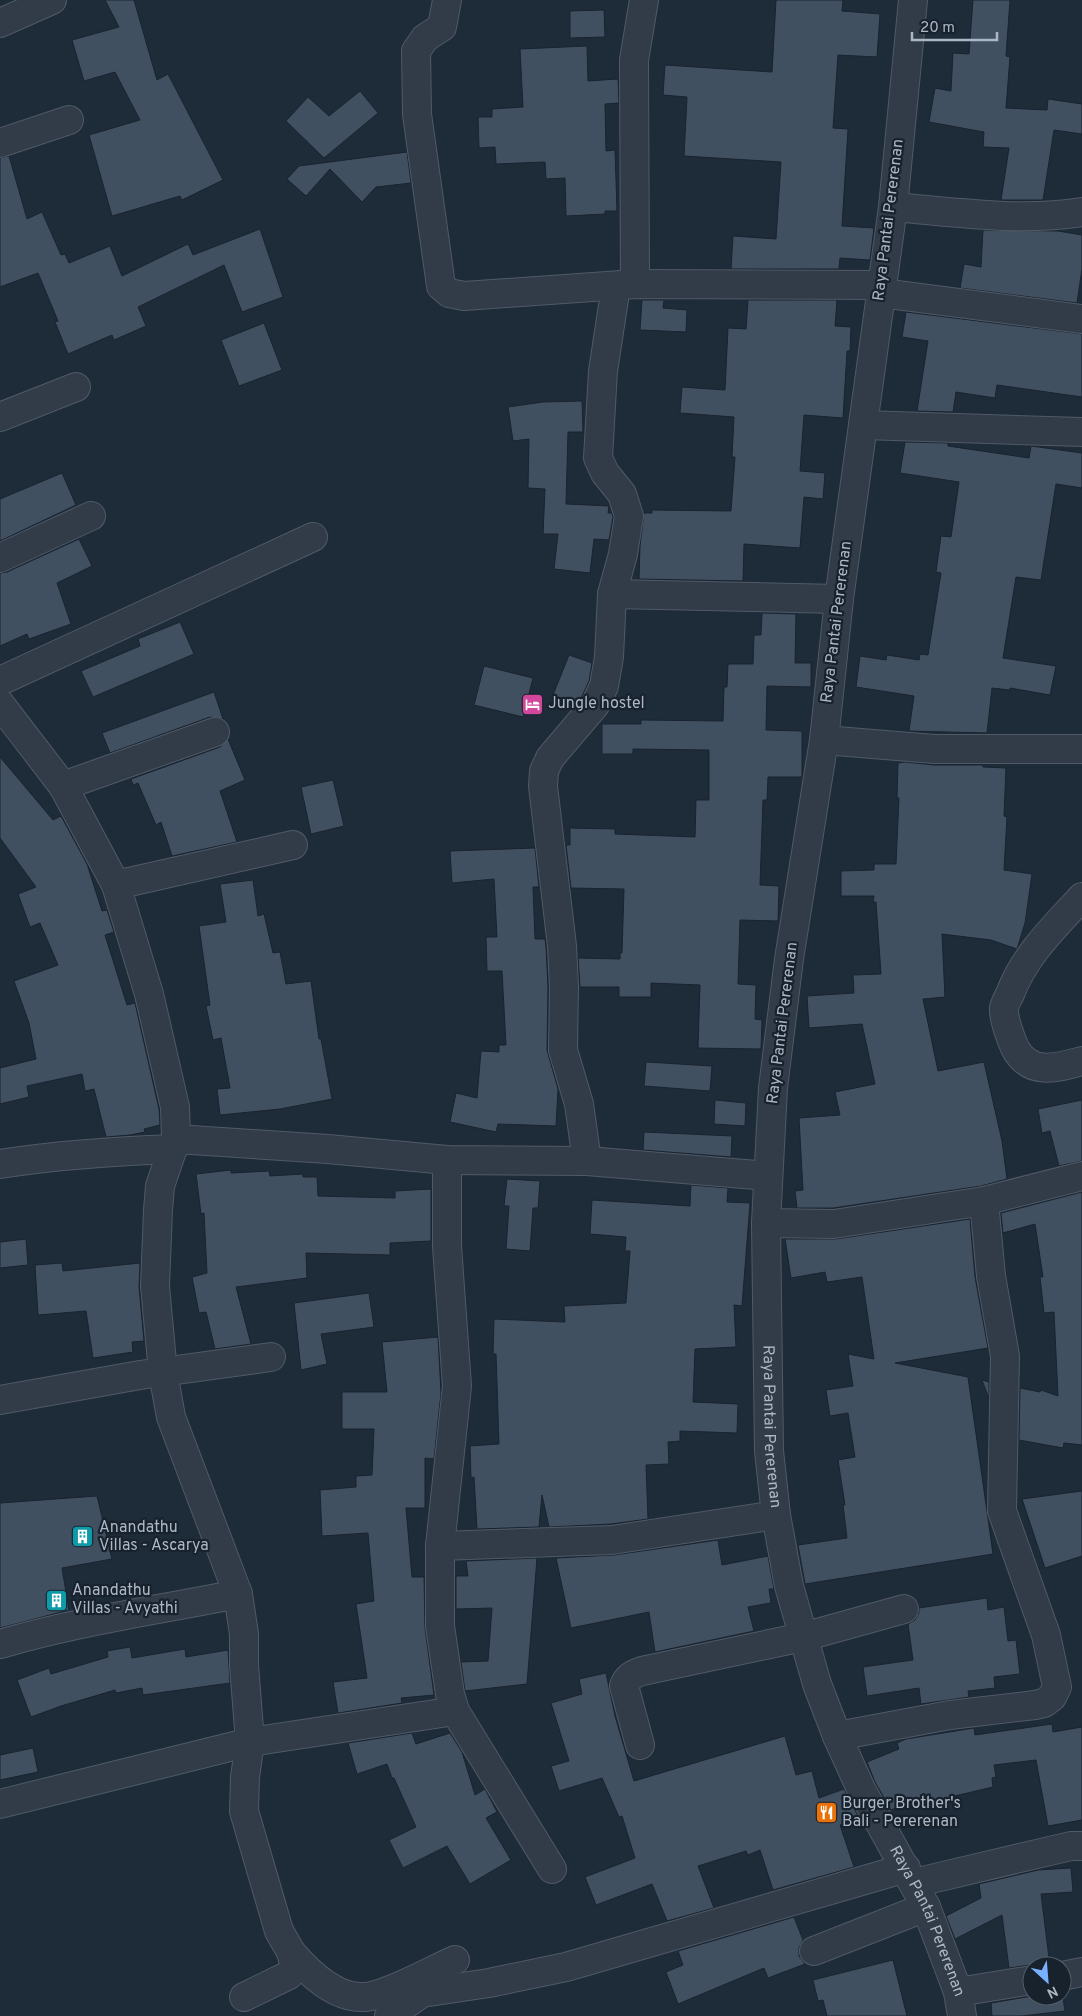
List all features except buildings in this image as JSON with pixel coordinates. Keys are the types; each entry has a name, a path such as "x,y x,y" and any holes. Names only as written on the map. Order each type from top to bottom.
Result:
{"street":[{"path":"0,23 52,0"},
{"path":"447,0 442,27 425,38 416,51 417,114 441,286 449,293 464,296 626,285 881,289 1082,319"},
{"path":"587,1161 579,1104 563,1050 564,987 562,946 543,786 544,771 550,758 596,704 604,686 609,657 612,594 623,554 629,516 622,494 605,473 598,458 603,372 626,285 634,60 644,0"},
{"name":"Raya Pantai Pererenan","path":"913,0 892,207 839,599 824,740 789,959 773,1088 766,1223 769,1451 776,1516 789,1586 817,1684 837,1736 861,1789 926,1907 960,2004"},
{"path":"0,143 69,120"},
{"path":"892,207 1020,216 1064,215 1082,212"},
{"path":"0,417 76,387"},
{"path":"863,425 1082,432"},
{"path":"0,558 91,516"},
{"path":"0,681 313,537"},
{"path":"612,594 839,599"},
{"path":"0,704 63,786 116,885 149,994 175,1107 175,1144 160,1186 158,1210 155,1286 162,1372 171,1417 238,1594 244,1634 244,1665 250,1742 245,1777 244,1811 279,1931 291,1952 305,1968 320,1981 353,1996 365,1997 384,1992 455,1960"},
{"path":"63,786 216,732"},
{"path":"824,740 934,748 1082,749"},
{"path":"116,885 293,845"},
{"path":"1082,897 1037,947 1014,982 1004,1008 1010,1038 1021,1059 1037,1068 1082,1062"},
{"path":"0,1164 72,1154 175,1144 328,1149 446,1160 587,1161 768,1176"},
{"path":"446,1160 447,1246 457,1386 440,1546 440,1626 450,1694 455,1711 552,1869"},
{"path":"766,1223 834,1224 984,1201 1082,1176"},
{"path":"837,1736 950,1715 1044,1703 1052,1697 1057,1687 1046,1635 1002,1511 1005,1356 991,1276 984,1201"},
{"path":"0,1400 162,1372 272,1358"},
{"path":"440,1546 612,1540 776,1516"},
{"path":"0,1644 83,1623 238,1594"},
{"path":"640,1745 624,1686 631,1675 642,1671 803,1637 904,1609"},
{"path":"0,1804 250,1742 455,1711"},
{"path":"389,2016 422,1993 489,1983 566,1967 910,1875 1071,1846 1082,1846"},
{"path":"814,1951 926,1907"},
{"path":"244,1997 289,1975 294,1969 291,1952"},
{"path":"960,2004 1022,1983"}],"place":[{"name":"Jungle hostel","path":"532,704"},
{"name":"Anandathu Villas - Ascarya","path":"83,1537"},
{"name":"Anandathu Villas - Avyathi","path":"56,1600"},
{"name":"Burger Brother's Bali - Pererenan","path":"826,1813"}]}
